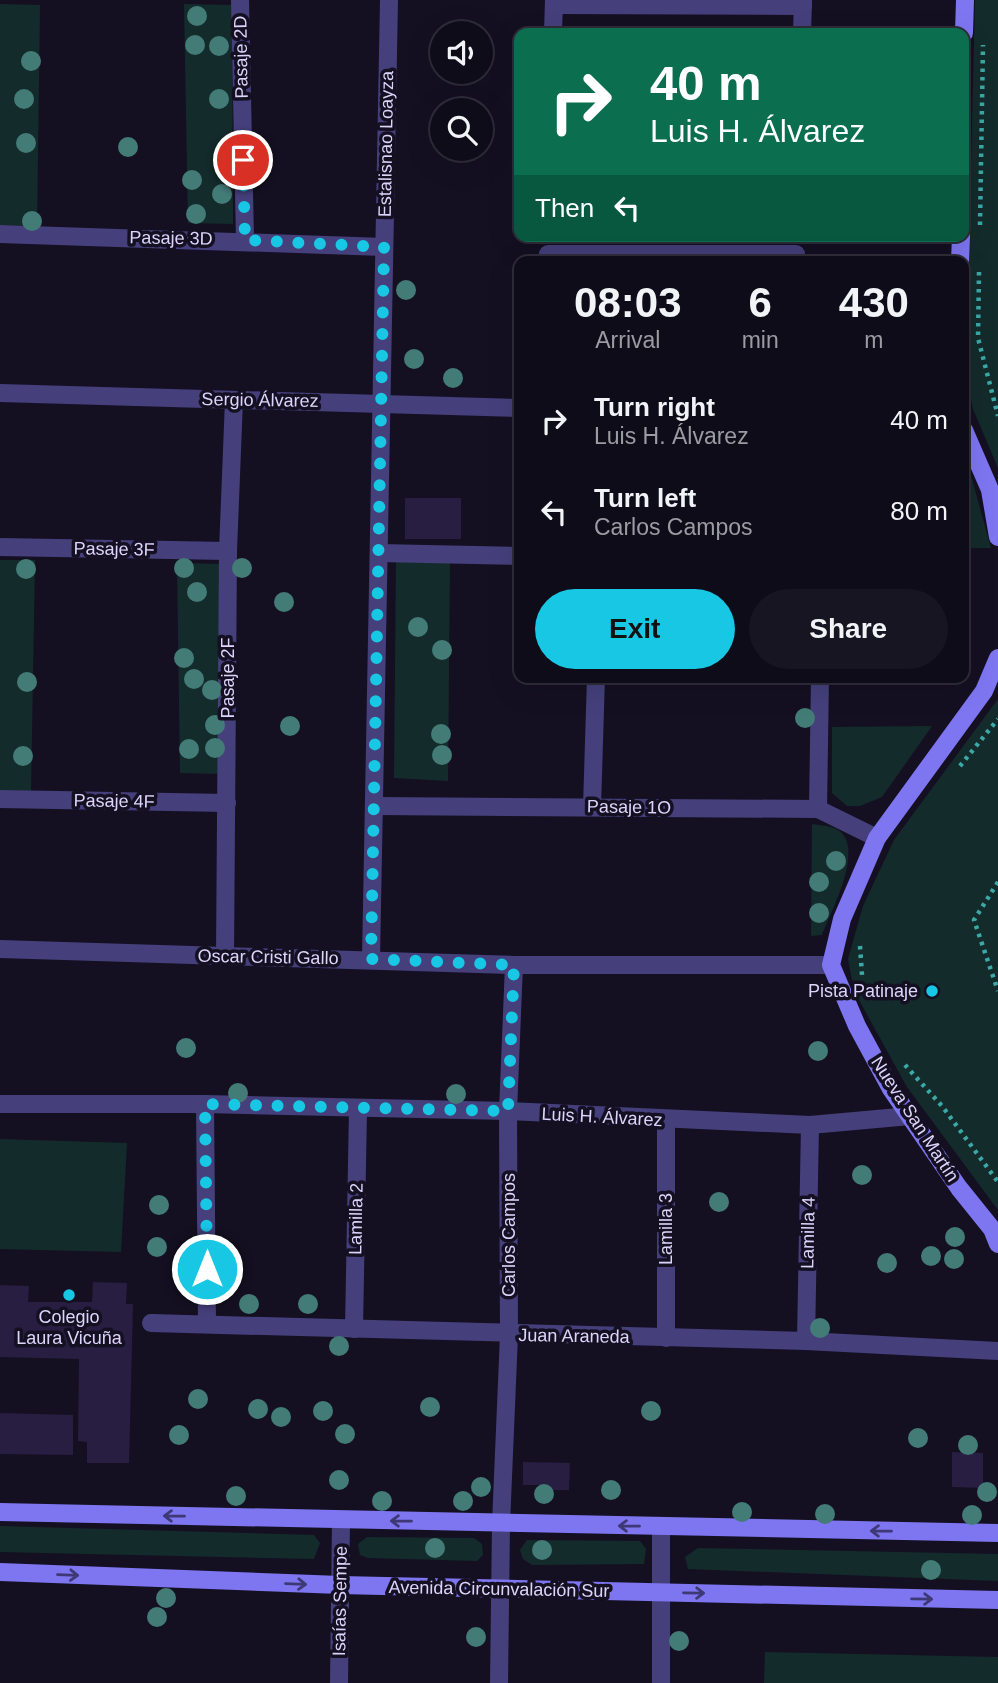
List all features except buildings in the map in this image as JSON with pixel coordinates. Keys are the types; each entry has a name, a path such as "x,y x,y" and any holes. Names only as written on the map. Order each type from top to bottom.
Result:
{"main road":[{"path":"964,28 965,0"},
{"path":"969,442 990,490 998,537"},
{"path":"831,965 842,919 877,838 984,691 998,658"},
{"name":"Nueva San Martín","path":"831,965 857,1026 910,1116 992,1229 998,1244"},
{"path":"0,1512 998,1533"},
{"name":"Avenida Circunvalación Sur","path":"0,1572 340,1585 998,1600"}],"street":[{"name":"Pasaje 2D","path":"240,0 245,240"},
{"name":"Estalisnao Loayza","path":"371,959 389,0"},
{"path":"553,28 554,3 803,3 802,28"},
{"name":"Pasaje 3D","path":"0,234 245,240 384,247"},
{"path":"548,250 796,250"},
{"name":"Sergio Álvarez","path":"0,393 514,408"},
{"name":"Pasaje 2F","path":"225,956 228,551 234,400"},
{"name":"Pasaje 3F","path":"0,547 228,551"},
{"path":"379,553 514,556"},
{"path":"592,807 596,683"},
{"path":"818,809 820,683"},
{"name":"Pasaje 4F","path":"0,799 227,803"},
{"name":"Pasaje 1O","path":"374,806 818,809 877,838"},
{"name":"Oscar Cristi Gallo","path":"0,949 514,965 831,965"},
{"name":"Carlos Campos","path":"499,1683 501,1524 509,1335 508,1111 514,965"},
{"name":"Luis H. Álvarez","path":"0,1104 205,1104 508,1111 810,1125 910,1116"},
{"path":"205,1104 207,1324"},
{"name":"Lamilla 2","path":"354,1329 358,1109"},
{"name":"Lamilla 3","path":"666,1120 666,1338"},
{"name":"Lamilla 4","path":"806,1342 810,1125"},
{"name":"Juan Araneda","path":"151,1323 806,1342 998,1351"},
{"name":"Isaías Sempe","path":"340,1683 341,1520"},
{"path":"661,1527 661,1683"}],"path":[{"path":"980,230 983,41"},
{"path":"979,270 978,338 998,416"},
{"path":"955,772 998,719"},
{"path":"998,883 974,920 998,991"},
{"path":"863,936 860,948 863,981"},
{"path":"902,1061 942,1106 998,1182"}],"green space":[{"path":"975,0 998,0 998,468 973,409 969,388 969,256"},
{"path":"0,4 40,5 37,226 0,225"},
{"path":"184,4 232,5 233,224 188,223"},
{"path":"969,468 991,548 969,548"},
{"path":"396,558 450,558 448,781 394,778"},
{"path":"0,560 35,560 31,791 0,790"},
{"path":"177,563 221,564 222,774 180,773"},
{"path":"998,699 998,1210 907,1087 854,991 848,959 863,906 894,840"},
{"path":"932,726 882,797 860,806 847,806 832,793 832,727"},
{"path":"812,824 834,828 844,836 848,847 848,862 839,894 822,935 811,936"},
{"path":"0,1139 127,1143 121,1252 0,1249"},
{"path":"0,1526 314,1535 320,1543 314,1559 0,1552"},
{"path":"367,1537 474,1538 482,1544 483,1555 477,1561 368,1558 360,1555 358,1544"},
{"path":"527,1540 640,1541 646,1549 644,1564 532,1565 523,1559 520,1550"},
{"path":"698,1548 998,1554 998,1581 688,1569 685,1557"},
{"path":"765,1652 998,1657 998,1683 764,1683"}],"place":[{"name":"Pista Patinaje","path":"932,991"},
{"name":"Colegio Laura Vicuña","path":"69,1295"}],"route":[{"path":"207,1269 205,1104 508,1111 514,965 371,959 384,247 245,240 243,160"}]}
